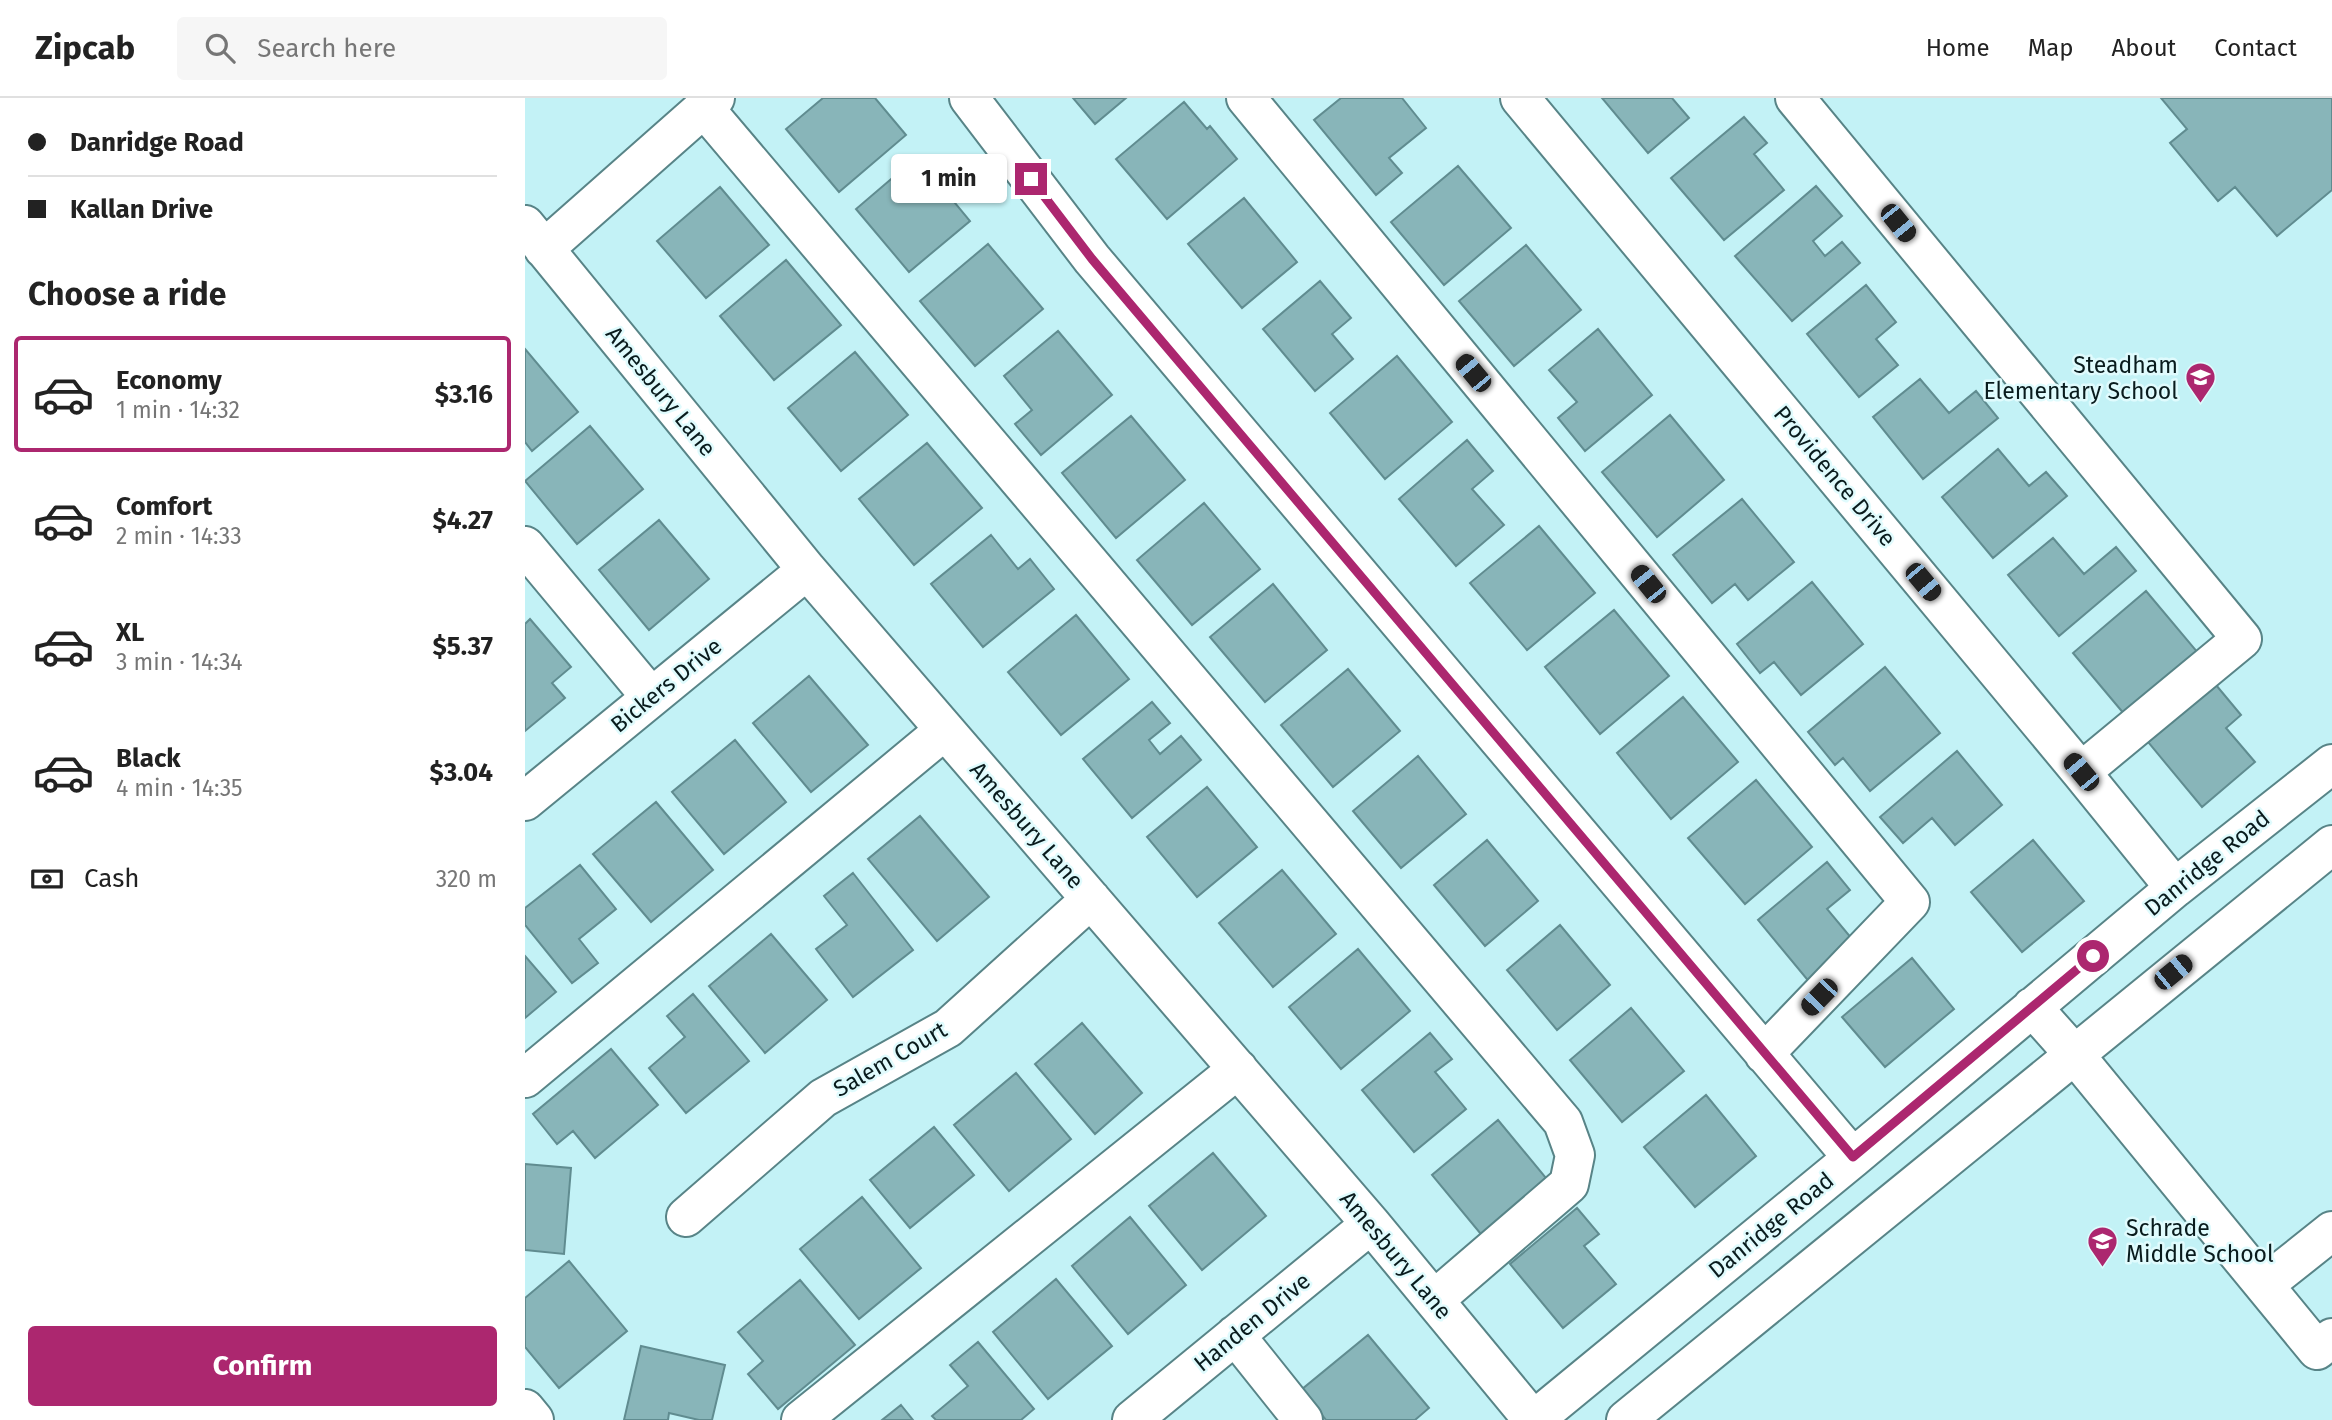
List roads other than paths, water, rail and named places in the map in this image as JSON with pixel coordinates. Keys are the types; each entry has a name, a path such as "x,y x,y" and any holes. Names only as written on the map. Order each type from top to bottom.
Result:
{"street":[{"path":"969,98 1092,259 1853,1157"},
{"path":"1246,98 1910,902 1764,1054"},
{"name":"Providence Drive","path":"1520,98 2175,888"},
{"path":"1795,98 2242,639 2081,772"},
{"path":"535,237 710,103 1563,1122 1575,1155 1569,1184 1434,1300"},
{"name":"Amesbury Lane","path":"535,237 807,570 1371,1224 1534,1420"},
{"path":"525,546 652,697"},
{"name":"Bickers Drive","path":"525,801 807,570"},
{"path":"525,1078 945,730"},
{"name":"Danridge Road","path":"1534,1420 2175,888 2332,764"},
{"path":"1626,1420 2332,845"},
{"name":"Salem Court","path":"686,1217 823,1098 948,1028 1091,899"},
{"path":"2032,1007 2074,1054 2264,1285 2327,1352"},
{"path":"801,1420 1238,1069"},
{"name":"Handen Drive","path":"1132,1420 1371,1224"},
{"path":"2264,1285 2332,1231"},
{"path":"1235,1335 1303,1420"},
{"path":"525,1409 534,1420"}],"place":[{"name":"Steadham Elementary School","path":"2201,405"},
{"name":"Schrade Middle School","path":"2103,1268"}]}
